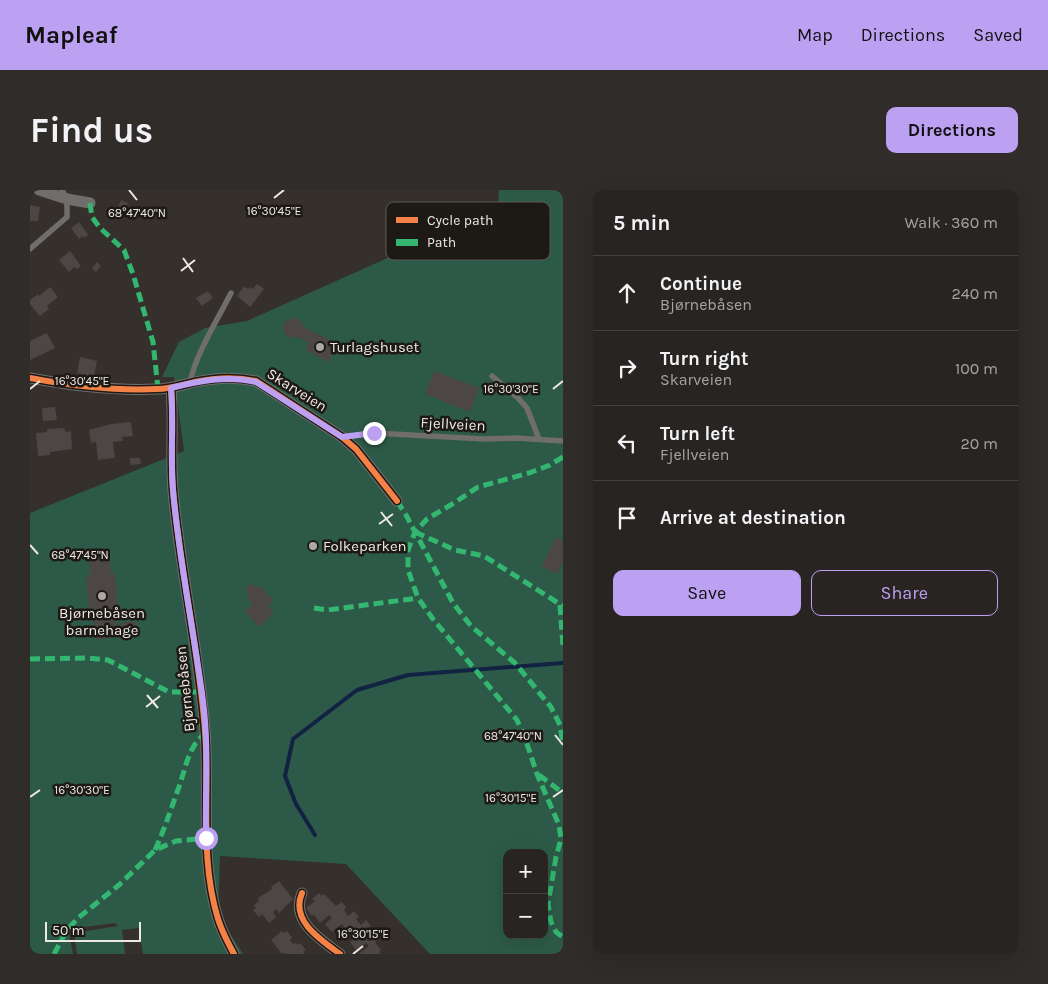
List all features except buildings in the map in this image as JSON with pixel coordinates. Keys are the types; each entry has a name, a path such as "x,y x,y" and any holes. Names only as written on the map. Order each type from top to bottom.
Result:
{"street":[{"path":"39,190 65,195 90,203"},
{"name":"Skarveien","path":"30,378 109,388 171,388 190,383 230,379 244,379 256,382 342,437 356,449 397,501"},
{"name":"Bjørnebåsen","path":"171,388 173,409 170,444 173,490 206,733 207,864 210,888 219,922 234,954"},
{"path":"302,893 299,905 301,917 319,938 340,954"}],"lane":[{"path":"30,249 67,217 65,195"},
{"path":"190,383 191,375 204,345 231,293"},
{"path":"492,376 527,408 539,439"},
{"name":"Fjellveien","path":"342,437 374,433 563,441"}],"green space":[{"path":"499,190 563,190 563,954 430,954 346,864 220,856 218,915 243,954 143,954 139,928 122,930 125,954 77,954 74,933 118,926 115,923 68,929 73,954 30,954 30,513 184,451 174,377 162,377 179,342 205,328 247,321 386,259 550,260 550,202 498,202"}],"waterway":[{"path":"315,835 296,804 285,776 293,739 357,690 408,675 563,663"}],"marked path":[{"path":"90,203 92,217 100,228 124,250 133,274 153,342 158,389"},
{"path":"563,457 550,465 529,473 478,487 427,519 415,532 408,550 408,570 418,598 433,619 517,720 526,741 537,774 559,825 561,839 548,904 551,922 556,932 563,937"},
{"path":"397,501 453,603 471,626 515,663 551,707 560,725 563,744"},
{"path":"415,532 455,550 484,556 563,606"},
{"path":"314,608 328,610 418,598"},
{"path":"560,605 563,647"},
{"path":"30,659 88,658 108,660 169,692 202,692"},
{"path":"155,850 189,756 200,738 206,733"},
{"path":"539,775 563,793"},
{"path":"54,954 67,930 78,918 119,885 155,850 176,841 206,838"}],"cycle path":[{"path":"30,378 109,389 167,388 218,379 256,381 342,437 356,449 397,501"},
{"path":"171,388 173,490 205,731 206,825 209,872 218,919 234,954"},
{"path":"302,893 299,903 304,921 316,936 340,954"}],"place":[{"name":"Turlagshuset","path":"320,347"},
{"name":"Folkeparken","path":"313,546"},
{"name":"Bjørnebåsen barnehage","path":"102,596"}],"route":[{"path":"206,838 206,733 173,490 170,444 173,409 171,388 197,381 244,379 256,382 342,437 374,433"}]}
